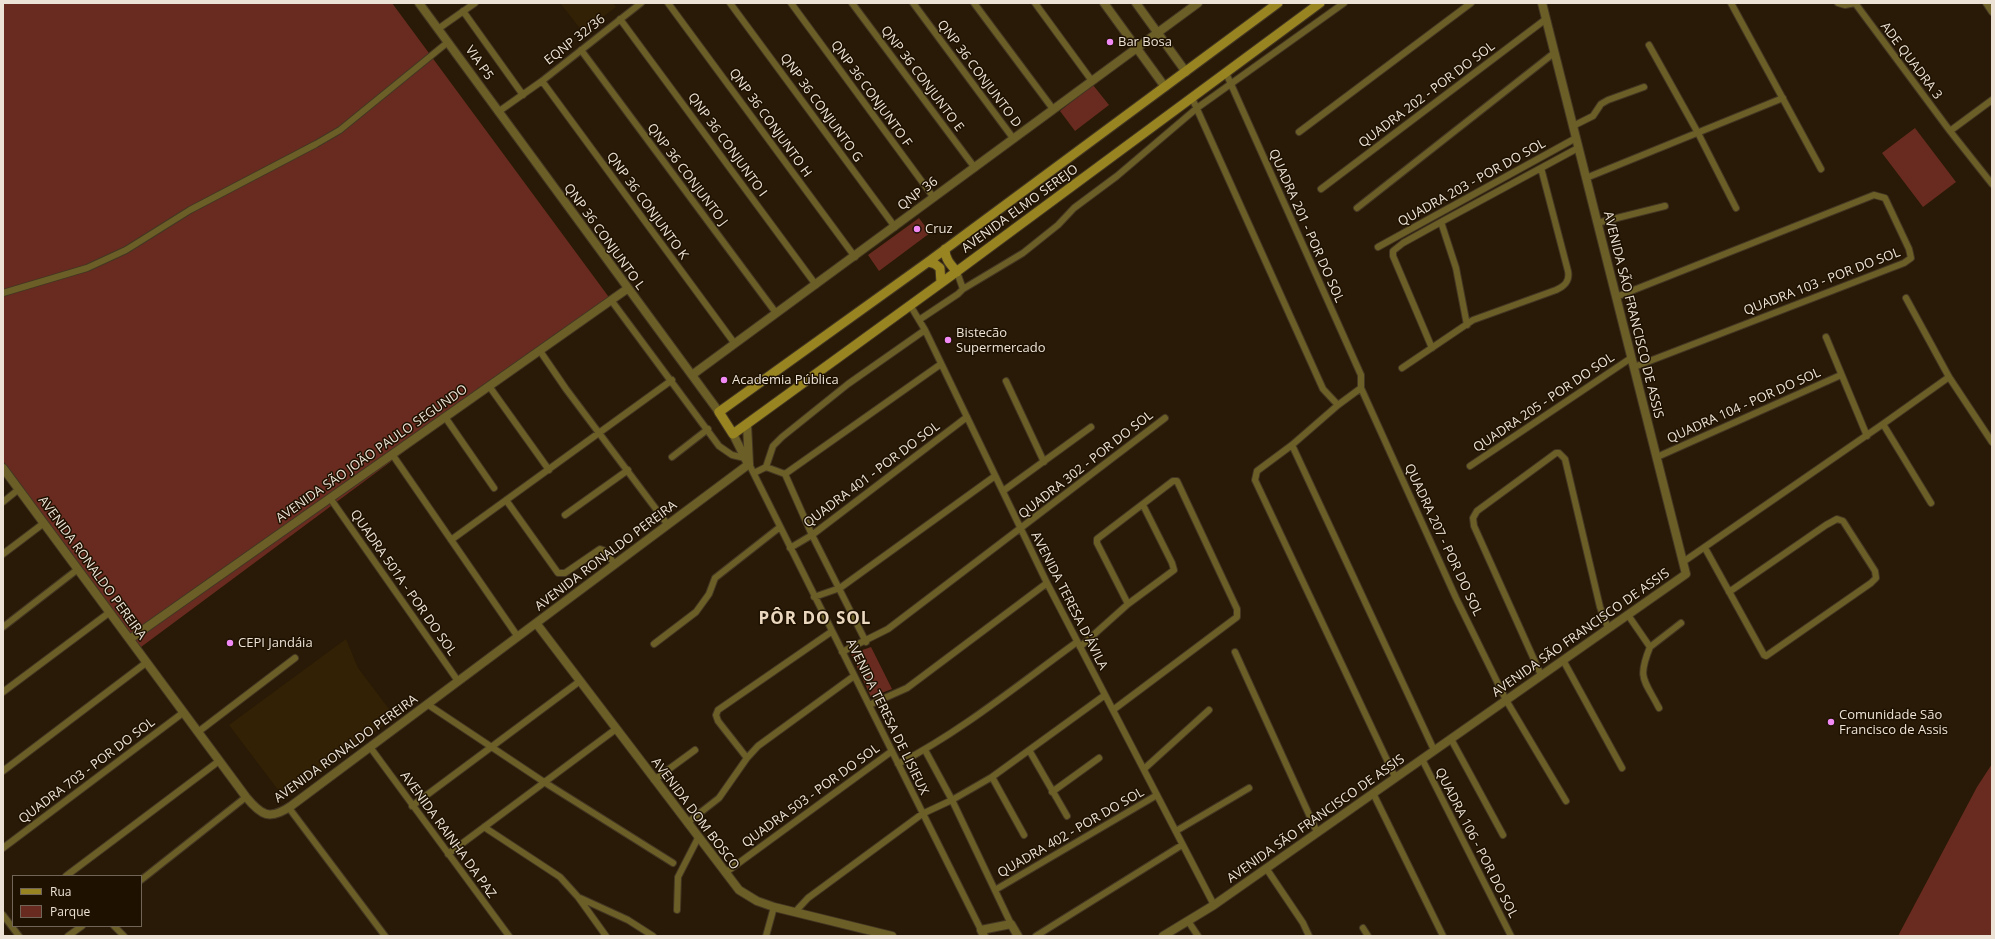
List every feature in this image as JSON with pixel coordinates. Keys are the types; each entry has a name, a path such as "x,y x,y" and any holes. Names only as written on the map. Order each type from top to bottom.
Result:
{"main road":[{"name":"AVENIDA ELMO SEREJO","path":"719,412 928,262 1278,3"},
{"name":"AVENIDA ELMO SEREJO","path":"733,434 956,272 1320,3"},
{"path":"945,249 945,256 956,272"},
{"path":"928,262 935,264 940,268 941,283"},
{"path":"719,412 733,434"}],"street":[{"name":"VIA P5","path":"419,3 498,112"},
{"path":"438,29 475,3"},
{"name":"EQNP 32/36","path":"498,112 542,81 641,3"},
{"name":"QNP 36 CONJUNTO H","path":"668,3 855,257"},
{"name":"QNP 36 CONJUNTO G","path":"730,3 895,227"},
{"name":"QNP 36 CONJUNTO F","path":"791,3 934,198"},
{"name":"QNP 36 CONJUNTO E","path":"852,3 975,168"},
{"name":"QNP 36 CONJUNTO D","path":"913,3 1013,138"},
{"path":"974,3 1053,110"},
{"path":"1035,3 1092,80"},
{"path":"1104,3 1165,87"},
{"path":"1136,3 1186,72"},
{"name":"QNP 36","path":"692,375 855,257 1013,138 1198,3"},
{"path":"919,320 958,294 963,288 1023,253 1058,225 1074,208 1117,176 1197,108 1344,3"},
{"path":"1300,132 1471,3"},
{"name":"AVENIDA SÃO FRANCISCO DE ASSIS","path":"1163,936 1214,905 1686,574 1542,3"},
{"path":"1731,3 1822,169"},
{"path":"1838,3 1845,6 1855,3"},
{"name":"ADE QUADRA 3","path":"1855,3 1950,131 1992,184"},
{"path":"1986,3 1992,12"},
{"path":"463,11 523,95"},
{"name":"QNP 36 CONJUNTO I","path":"620,19 816,285"},
{"name":"QUADRA 202 - POR DO SOL","path":"1321,189 1546,19"},
{"path":"3,294 87,268 126,250 190,210 316,144 340,130 448,42"},
{"path":"1649,45 1698,133 1736,208"},
{"name":"QNP 36 CONJUNTO J","path":"581,50 776,313"},
{"path":"1357,208 1554,53"},
{"name":"QUADRA 201 - POR DO SOL","path":"1226,73 1361,375 1361,388"},
{"name":"QNP 36 CONJUNTO K","path":"542,81 735,344"},
{"path":"1573,126 1593,116 1601,104 1608,100 1644,87"},
{"path":"1192,98 1323,389 1338,405"},
{"path":"1586,178 1782,98"},
{"path":"1950,131 1992,100"},
{"name":"QNP 36 CONJUNTO L","path":"498,112 627,289 692,375"},
{"name":"QUADRA 203 - POR DO SOL","path":"1378,246 1576,138"},
{"path":"1432,348 1393,251 1403,243 1578,148"},
{"path":"1402,368 1485,314 1556,290 1564,286 1568,281 1568,271 1541,168"},
{"name":"QUADRA 103 - POR DO SOL","path":"1616,297 1874,195 1885,198 1909,249 1911,258 1904,263 1634,367"},
{"path":"1597,223 1665,206"},
{"path":"1441,222 1456,268 1467,325"},
{"path":"956,272 963,288"},
{"name":"AVENIDA SÃO JOÃO PAULO SEGUNDO","path":"130,639 627,289"},
{"path":"1906,298 1949,377 1992,442"},
{"path":"611,300 672,380 719,446 732,455 747,461"},
{"name":"AVENIDA TERESA D'ÁVILA","path":"910,305 925,330 1047,583 1214,905"},
{"path":"754,473 766,467 774,446 782,437 848,384 925,330"},
{"name":"QUADRA 104 - POR DO SOL","path":"1826,337 1867,436"},
{"path":"540,350 668,524"},
{"name":"QUADRA 205 - POR DO SOL","path":"1470,466 1632,358"},
{"path":"785,474 941,364"},
{"path":"692,375 719,412"},
{"name":"QUADRA 104 - POR DO SOL","path":"1657,457 1841,375"},
{"path":"1683,562 1867,436 1949,377"},
{"path":"451,540 549,470 599,431 672,380"},
{"path":"1006,381 1044,462"},
{"path":"489,386 549,470"},
{"path":"1361,388 1338,405 1292,445 1257,471 1255,480 1395,777"},
{"name":"QUADRA 207 - POR DO SOL","path":"1361,388 1456,598 1506,700"},
{"path":"445,417 494,488"},
{"name":"QUADRA 401 - POR DO SOL","path":"790,548 812,535 967,417"},
{"name":"QUADRA 302 - POR DO SOL","path":"1020,529 1165,418"},
{"path":"747,424 747,461"},
{"path":"1883,424 1931,503"},
{"path":"1003,491 1091,426"},
{"path":"672,457 708,430"},
{"path":"733,434 747,461"},
{"path":"1292,445 1434,750"},
{"path":"1541,675 1474,526 1472,518 1477,511 1556,453 1559,453 1565,459 1600,607 1608,628"},
{"path":"392,454 518,637"},
{"name":"AVENIDA TERESA DE LISIEUX","path":"747,461 831,632 983,933"},
{"name":"AVENIDA RONALDO PEREIRA","path":"3,468 246,797 258,811 264,814 276,814 289,808 518,637 668,524 747,461"},
{"path":"766,467 785,474 812,535 866,642"},
{"path":"565,515 628,470"},
{"path":"814,597 840,588 996,476"},
{"path":"1113,710 1235,619 1237,614 1237,610 1177,481 1173,481 1097,539 1097,543 1128,604"},
{"path":"3,502 19,489"},
{"name":"QUADRA 501A - POR DO SOL","path":"330,498 458,681"},
{"path":"506,500 558,574 565,573 600,549 603,550 615,564"},
{"path":"898,764 925,750 1079,644 1128,604 1171,573 1174,568 1143,504"},
{"path":"1705,548 1766,656 1872,583 1876,576 1875,571 1846,525 1843,521 1837,519 1826,525 1730,592"},
{"path":"3,554 44,523"},
{"path":"654,644 696,612 709,594 714,578 780,527"},
{"path":"842,652 866,642 888,630 1020,529"},
{"path":"3,627 78,569"},
{"path":"869,705 898,693 916,682 1047,583"},
{"path":"3,692 110,612"},
{"path":"1628,615 1650,647"},
{"name":"AVENIDA DOM BOSCO","path":"536,623 725,873 747,896 774,907 887,935"},
{"path":"1660,708 1642,676 1643,664 1650,647 1681,623"},
{"path":"747,758 718,721 716,713 720,708 831,632"},
{"path":"1235,652 1317,832"},
{"path":"198,732 295,658"},
{"path":"1563,660 1622,768"},
{"path":"3,771 147,662"},
{"path":"686,822 719,798 747,758 758,746 854,676"},
{"path":"412,806 492,748 580,681"},
{"path":"795,912 814,893 922,814 952,800 992,777 1105,695"},
{"path":"1506,700 1566,801"},
{"path":"427,704 544,782 673,863"},
{"path":"1144,769 1210,710"},
{"name":"QUADRA 703 - POR DO SOL","path":"3,848 184,712"},
{"path":"448,854 616,729"},
{"name":"QUADRA 106 - POR DO SOL","path":"1450,739 1503,835"},
{"name":"AVENIDA RAINHA DA PAZ","path":"370,747 509,936"},
{"path":"654,780 695,750"},
{"path":"925,750 952,800 1018,936"},
{"path":"1029,750 1067,816"},
{"name":"QUADRA 503 - POR DO SOL","path":"725,873 892,751"},
{"path":"1052,792 1099,758"},
{"name":"QUADRA 106 - POR DO SOL","path":"1422,759 1510,936"},
{"path":"67,875 219,761"},
{"path":"992,777 1024,835"},
{"path":"1176,831 1249,788"},
{"path":"1373,793 1443,936"},
{"name":"QUADRA 402 - POR DO SOL","path":"995,890 1157,795"},
{"path":"142,879 246,797"},
{"path":"289,808 385,936"},
{"path":"484,827 554,873 578,897 606,936"},
{"path":"677,910 678,877 698,838"},
{"path":"1036,936 1182,844"},
{"path":"1266,868 1303,923 1309,936"},
{"path":"578,897 628,920 653,936"},
{"path":"766,936 774,907"},
{"path":"3,915 12,927"},
{"path":"7,920 12,917"},
{"path":"1188,921 1198,936"},
{"path":"983,933 1011,924"},
{"path":"12,927 19,936"},
{"path":"68,936 81,927"},
{"path":"115,927 124,936"},
{"path":"1363,928 1368,936"}],"shaded area":[{"path":"560,3 613,3 616,7 583,32"},
{"path":"346,639 358,668 395,717 285,799 229,725"}],"green space":[{"path":"3,3 392,3 611,300 137,650 3,461"},
{"path":"1093,85 1109,105 1075,131 1060,111"},
{"path":"1915,128 1956,182 1923,207 1882,153"},
{"path":"919,218 930,233 879,271 868,255"},
{"path":"871,647 892,689 871,697 851,654"},
{"path":"1992,764 1992,936 1898,936 1977,787"}],"place":[{"name":"Bar Bosa","path":"1110,42"},
{"name":"Cruz","path":"917,229"},
{"name":"Bistecão Supermercado","path":"948,340"},
{"name":"Academia Pública","path":"724,380"},
{"name":"CEPI Jandáia","path":"230,643"},
{"name":"Comunidade São Francisco de Assis","path":"1831,722"}],"district":[{"name":"PÔR DO SOL","path":"815,619"}]}
